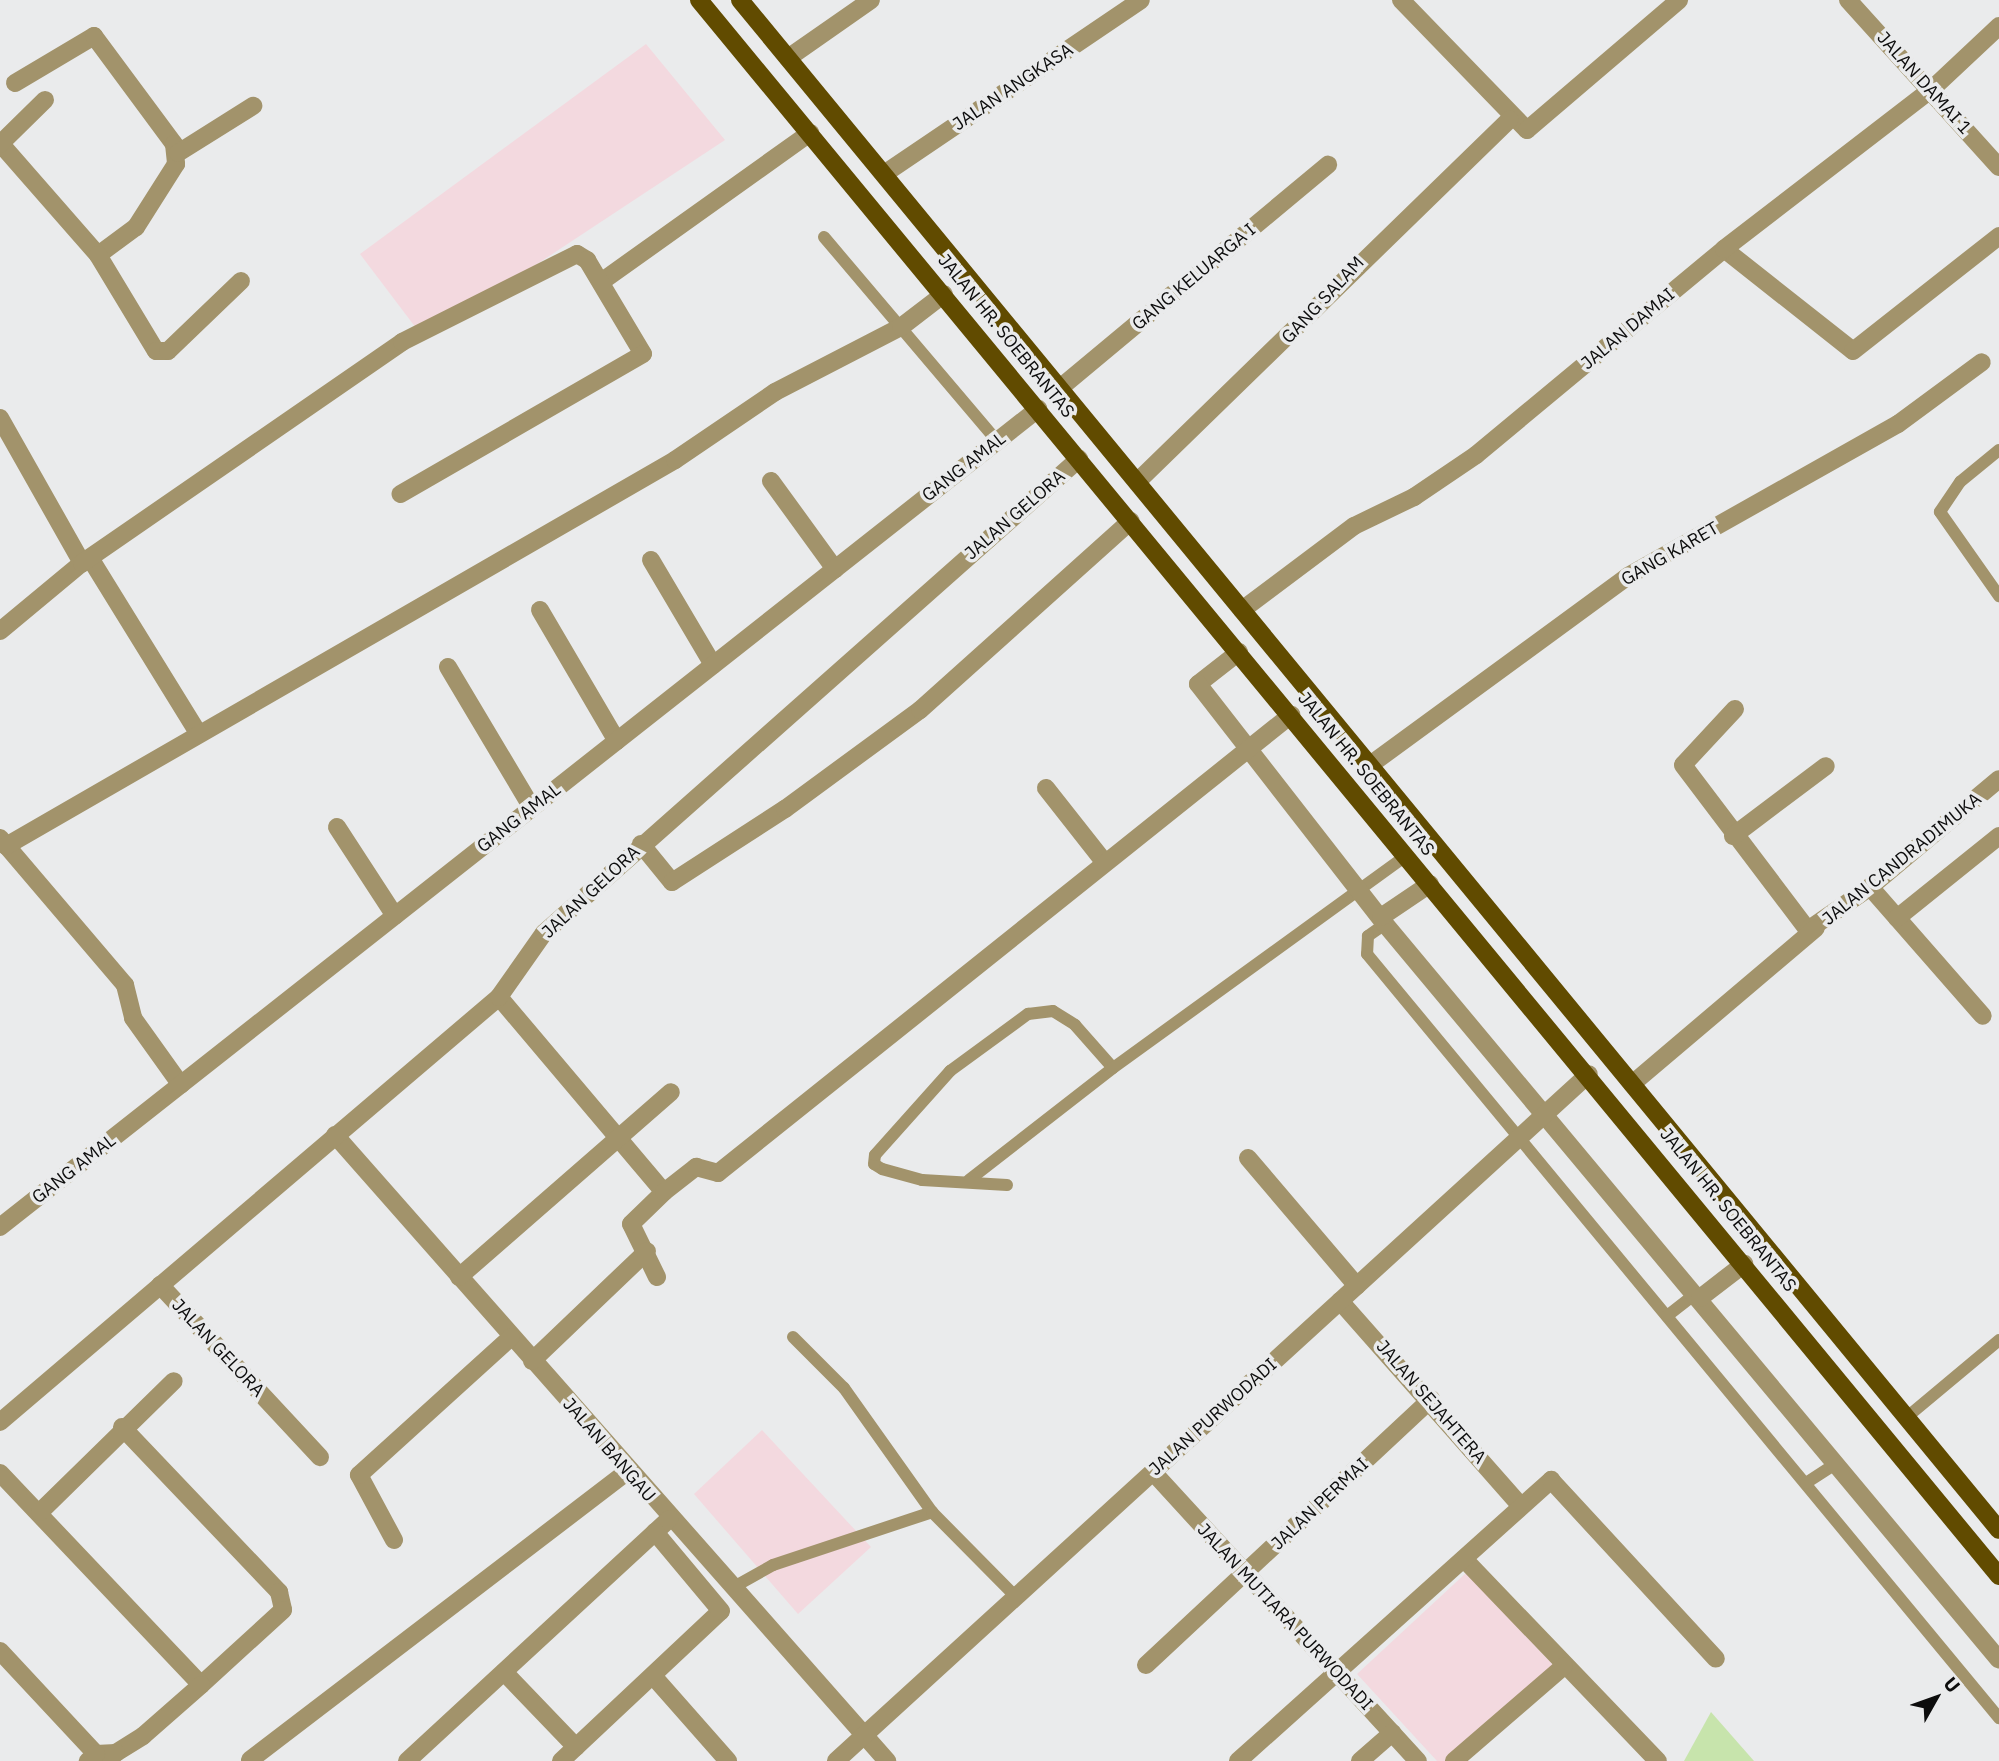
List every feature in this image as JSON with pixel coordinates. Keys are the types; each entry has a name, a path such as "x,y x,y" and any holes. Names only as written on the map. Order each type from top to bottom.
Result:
{"main road":[{"name":"JALAN HR. SOEBRANTAS","path":"699,0 1589,1074 1999,1576"},
{"name":"JALAN HR. SOEBRANTAS","path":"740,0 1999,1530"}],"street":[{"path":"788,58 871,0"},
{"name":"JALAN ANGKASA","path":"884,174 1141,0"},
{"path":"1401,0 1510,119 1527,131 1679,0"},
{"name":"JALAN DAMAI 1","path":"1848,0 1933,89 1999,167"},
{"name":"JALAN DAMAI","path":"1242,610 1354,526 1414,497 1476,455 1724,249 1933,89 1999,26"},
{"path":"15,83 94,36 178,153"},
{"path":"45,100 0,144 98,255 161,353 241,281"},
{"path":"98,255 136,227 178,153 253,106"},
{"name":"GANG SALAM","path":"1137,482 1510,119"},
{"path":"601,282 810,133"},
{"name":"GANG KELUARGA I","path":"1060,388 1328,165"},
{"path":"1724,249 1853,351 1999,236"},
{"path":"0,631 86,560 402,342 577,254 601,282 643,354 401,494"},
{"path":"181,1085 133,1018 125,985 3,842 675,460 775,392 901,327 944,294"},
{"name":"GANG KARET","path":"1370,765 1628,576 1898,424 1982,362"},
{"name":"GANG AMAL","path":"3,1219 181,1085 1038,409"},
{"path":"0,418 86,560 198,733"},
{"name":"JALAN GELORA","path":"320,1457 160,1285 499,998 544,933 641,844 1079,459"},
{"path":"771,481 835,569"},
{"path":"641,844 672,882 785,809 920,710 1131,521"},
{"path":"651,560 713,665"},
{"path":"540,610 617,741"},
{"path":"1239,652 1198,684 1252,747 1383,921 1548,1112 1999,1660"},
{"path":"448,667 532,808"},
{"path":"1735,709 1683,765 1733,836 1809,927"},
{"path":"657,1277 648,1251 631,1224 664,1192 696,1167 718,1173 1291,715"},
{"path":"1733,836 1826,766"},
{"name":"JALAN CANDRADIMUKA","path":"1632,1084 1809,927 1870,887 1999,779"},
{"path":"1046,788 1105,863"},
{"path":"337,827 395,916"},
{"path":"1897,918 1999,836"},
{"path":"1383,921 1430,884"},
{"path":"1870,887 1983,1016"},
{"path":"499,998 664,1192"},
{"name":"JALAN PURWODADI","path":"836,1761 1589,1074"},
{"path":"459,1277 618,1135 671,1092"},
{"name":"JALAN BANGAU","path":"335,1135 669,1519 887,1761"},
{"path":"1248,1158 1357,1286"},
{"path":"532,1362 648,1251"},
{"path":"1698,1296 1744,1264"},
{"path":"0,1422 160,1285"},
{"name":"JALAN SEJAHTERA","path":"1340,1301 1431,1399 1520,1505"},
{"path":"394,1540 359,1475 511,1338"},
{"path":"40,1512 122,1427 174,1381"},
{"name":"JALAN PERMAI","path":"1146,1664 1246,1574 1431,1399"},
{"path":"0,1651 92,1757 116,1753 144,1737 283,1610 279,1592 122,1427"},
{"path":"250,1760 628,1471"},
{"name":"JALAN MUTIARA PURWODADI","path":"1153,1472 1418,1761"},
{"path":"0,1473 40,1512 201,1685"},
{"path":"1238,1761 1464,1559 1520,1505 1551,1480 1559,1483 1716,1659"},
{"path":"407,1761 669,1519"},
{"path":"561,1761 654,1677 721,1611 655,1532"},
{"path":"1464,1559 1658,1761"},
{"path":"1454,1761 1564,1666"},
{"path":"503,1672 576,1747"},
{"path":"654,1677 728,1761"},
{"path":"1360,1761 1392,1733"}],"lane":[{"path":"824,237 997,441"},
{"path":"1999,450 1960,482 1940,512 1999,596"},
{"path":"969,1180 1113,1069 1361,892 1406,856"},
{"path":"1383,921 1368,936 1367,954 1999,1718"},
{"path":"1007,1185 969,1180 922,1180 874,1164 950,1071 1042,1010 1075,1025 1113,1069"},
{"path":"1667,1316 1698,1296"},
{"path":"793,1337 844,1388 932,1512 1016,1597"},
{"path":"1907,1417 1999,1340"},
{"path":"1806,1483 1837,1463"},
{"path":"732,1588 773,1565 932,1512"}],"shaded area":[{"path":"646,44 725,140 522,274 416,328 360,254"},
{"path":"762,1430 871,1547 798,1614 694,1494"},
{"path":"1467,1572 1553,1665 1450,1761 1437,1761 1357,1674"}],"green space":[{"path":"1711,1712 1754,1761 1684,1761"}]}
